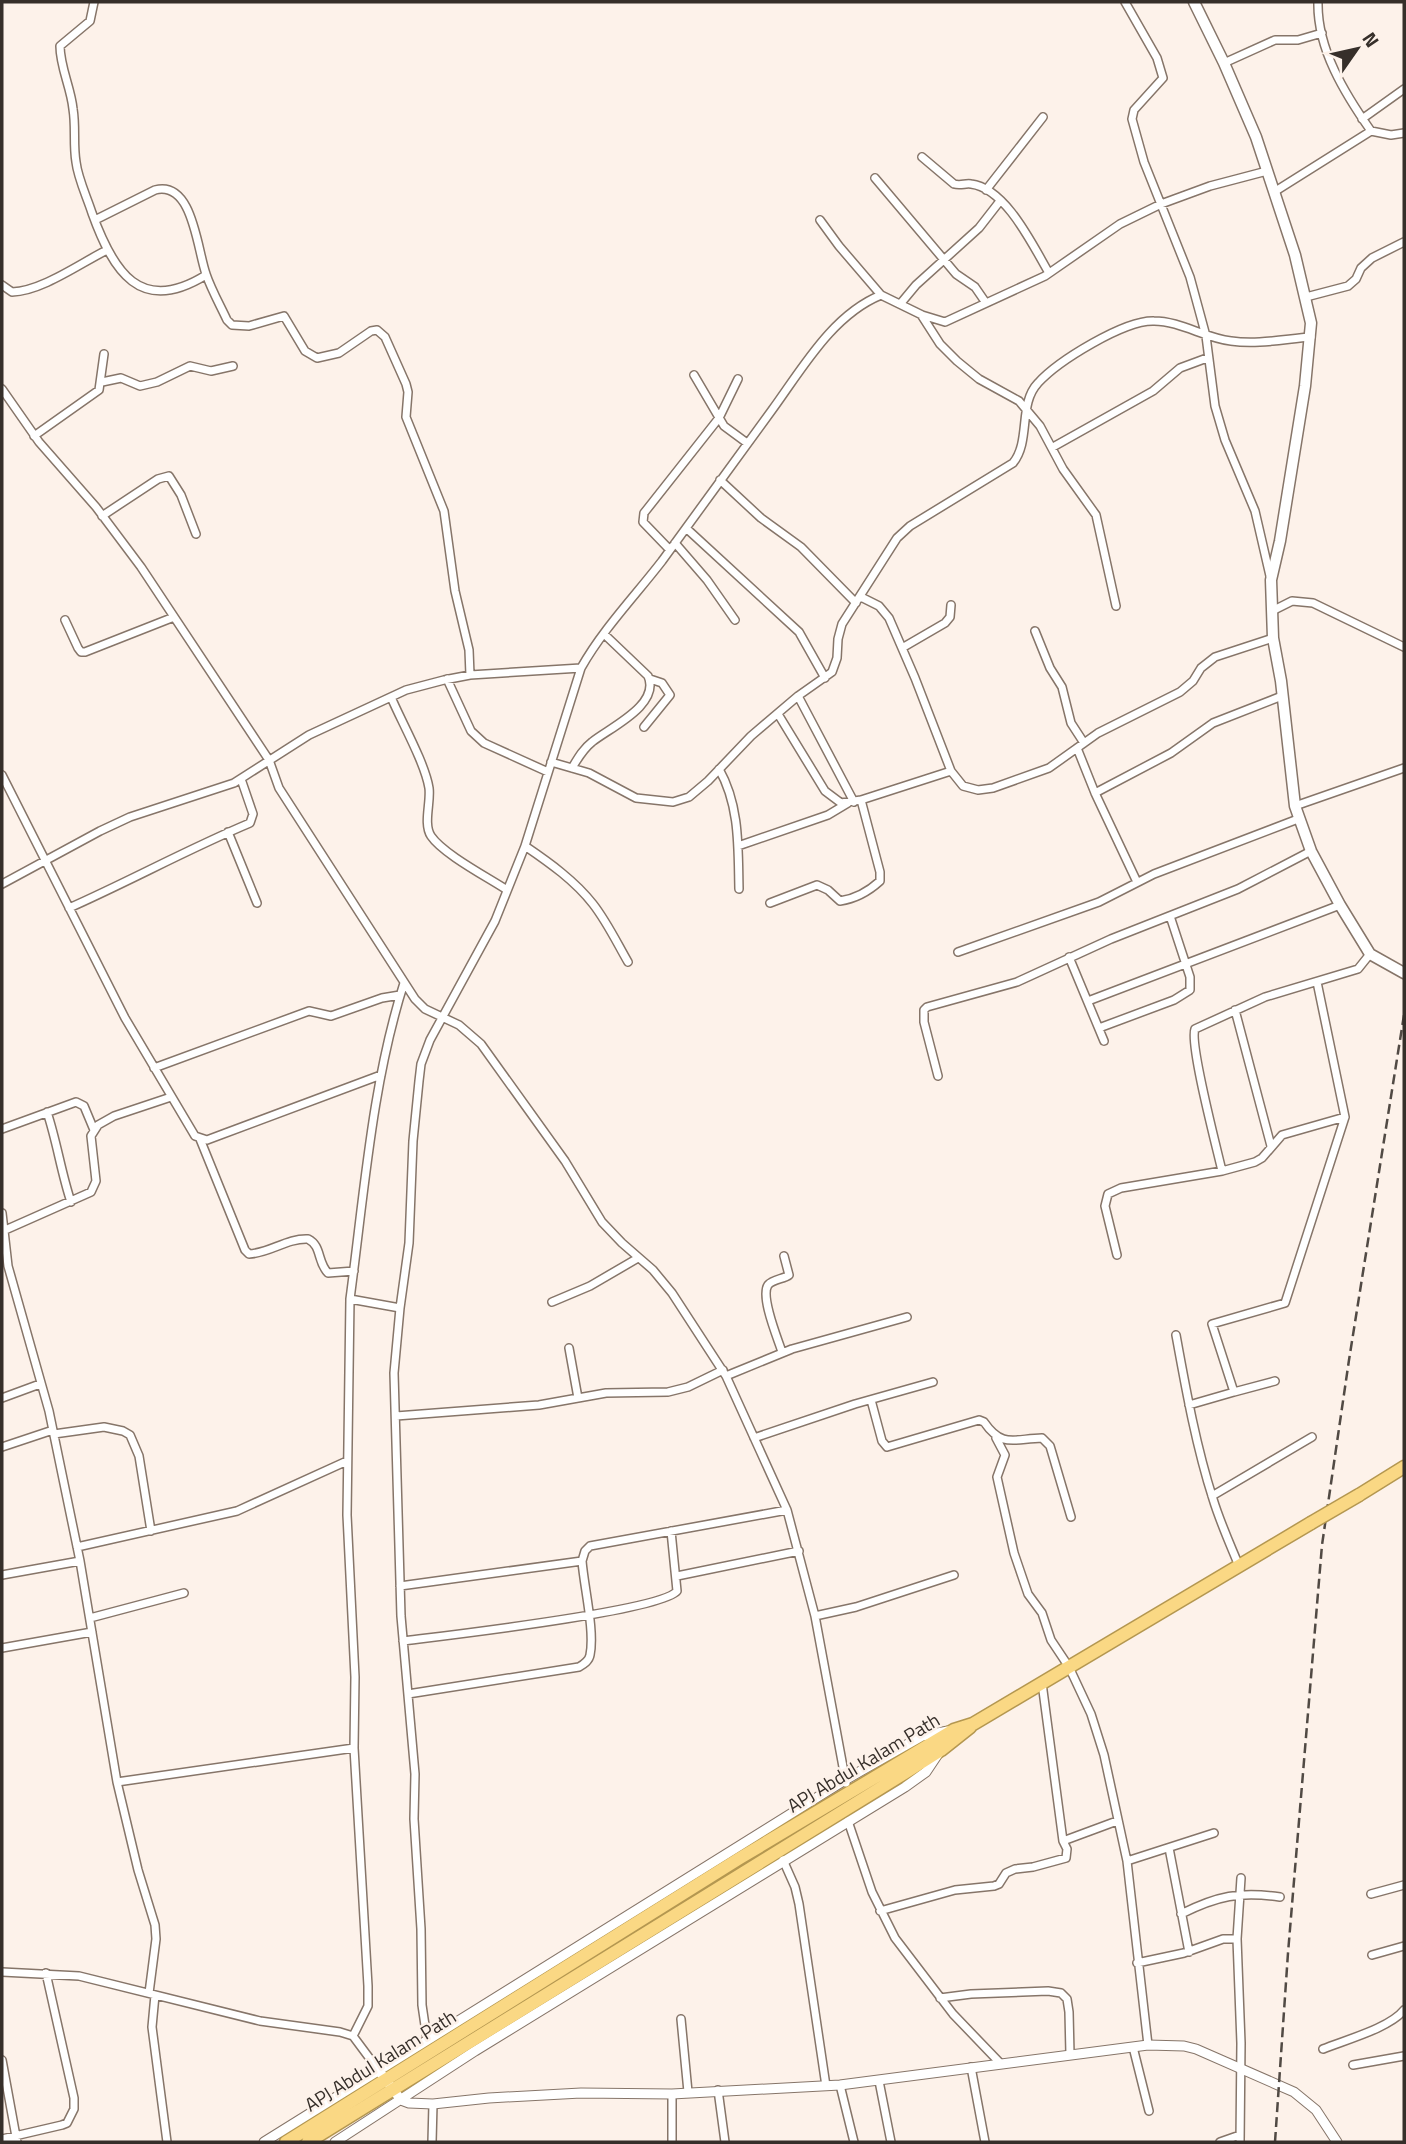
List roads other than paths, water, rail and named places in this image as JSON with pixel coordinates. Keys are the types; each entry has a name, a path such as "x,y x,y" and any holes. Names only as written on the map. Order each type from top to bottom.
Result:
{"highway":[{"path":"973,1724 1404,1467"},
{"name":"APJ Abdul Kalam Path","path":"286,2142 850,1792 954,1730 973,1724"},
{"name":"APJ Abdul Kalam Path","path":"850,1792 941,1750 973,1724"},
{"name":"APJ Abdul Kalam Path","path":"308,2142 385,2080"}],"main road":[{"path":"1194,2 1256,137 1306,297 1311,337 1280,541 1271,580 1273,638 1295,806 1311,851 1370,954 1404,973"}],"street":[{"path":"94,2 90,22 60,46 60,54 73,105 76,163 107,250 114,263 127,276 155,291 176,290 206,275"},
{"path":"1125,2 1151,45 1163,78 1134,110 1132,119 1144,162 1186,267 1206,336 1207,358 1217,413 1255,511 1271,580"},
{"path":"1318,2 1322,33 1338,77 1371,131"},
{"path":"1224,63 1275,40 1297,40 1322,33"},
{"path":"1362,119 1404,89"},
{"path":"986,190 1043,117"},
{"path":"1275,192 1371,131 1391,135 1404,133"},
{"path":"922,157 954,184 970,184 986,190 1000,201 1018,222 1049,273"},
{"path":"820,220 881,295 922,315 945,322 1049,273 1120,224 1161,204 1267,171"},
{"path":"875,178 956,274 975,287 986,303"},
{"path":"95,220 155,190 171,190 185,203 206,275 232,325 249,326 284,316 305,351 317,358 339,353 371,331 377,330 385,337 406,384 406,416 444,512 455,591 469,650 470,675"},
{"path":"901,303 944,258 979,228 1000,201"},
{"path":"1306,297 1348,286 1372,258 1404,242"},
{"path":"2,285 12,292 23,292 107,250"},
{"path":"427,2039 422,2005 421,1929 414,1819 415,1774 400,1586 394,1373 409,1243 421,1064 442,1017 489,932 526,846 581,667 673,546 798,373 835,328 858,307 881,295"},
{"path":"922,315 940,344 970,373 1019,401 1054,447 1063,469 1096,515 1116,606"},
{"path":"551,762 589,773 626,794 665,802 690,797 751,736 798,696 825,678 835,667 842,624 897,538 910,526 1013,463 1020,454 1027,409 1033,389 1039,382 1065,362 1122,328 1155,320 1206,336 1241,342 1311,337"},
{"path":"34,436 95,394 102,383 104,354"},
{"path":"1054,447 1153,391 1180,369 1207,358"},
{"path":"102,383 121,378 132,384 146,386 190,366 211,370 233,366"},
{"path":"694,375 729,431 747,443"},
{"path":"734,620 714,589 673,546 643,522 644,513 719,418 738,379"},
{"path":"2,388 34,436 102,516 148,578 269,760 279,788 379,940 404,983 425,1009 459,1025 481,1044 565,1161 602,1222 653,1270 681,1304 724,1373 787,1510 815,1616 850,1792 427,2039 385,2080 264,2142"},
{"path":"102,516 158,479 169,476 181,495 196,534"},
{"path":"720,480 761,518 801,547 859,600 872,602 885,612 951,771 963,786 985,789 1044,771 1108,727 1180,692 1193,681 1208,661 1216,656 1273,638"},
{"path":"686,528 799,632 825,678"},
{"path":"1271,611 1292,601 1313,603 1404,647"},
{"path":"902,648 946,623 950,617 951,605"},
{"path":"65,620 80,652 85,652 174,617"},
{"path":"1035,631 1050,667 1062,687 1071,723 1095,793 1137,882"},
{"path":"604,634 650,679 662,683 670,695 644,727"},
{"path":"2,884 130,817 206,794 241,779 309,735 419,686 470,675 581,667"},
{"path":"447,679 471,731 484,743 548,772"},
{"path":"572,768 591,742 632,715 647,695 650,679"},
{"path":"770,903 817,885 828,890 839,901 845,901 880,881 880,872 854,801 798,696"},
{"path":"1095,793 1171,753 1213,723 1282,696"},
{"path":"391,697 427,781 431,836 508,890"},
{"path":"778,714 825,791 841,803 951,771"},
{"path":"1295,806 1404,768"},
{"path":"719,769 731,796 738,846 739,889"},
{"path":"69,908 250,823 253,814 241,779"},
{"path":"3,780 125,1018 195,1136 200,1139 246,1250 249,1254 256,1254 291,1241 308,1239 317,1246 323,1268 328,1273 354,1271"},
{"path":"738,846 828,815 854,801"},
{"path":"958,952 1099,902 1137,882 1298,819"},
{"path":"228,832 257,903"},
{"path":"526,846 564,874 587,896 628,962"},
{"path":"938,1076 924,1022 924,1010 927,1007 1002,988 1069,957 1238,889 1311,851"},
{"path":"1087,1001 1340,905"},
{"path":"1099,1028 1187,994 1191,984 1170,916"},
{"path":"1222,1171 1192,1034 1201,1025 1265,997 1358,970 1370,954"},
{"path":"1069,957 1104,1041"},
{"path":"1234,1392 1212,1325 1285,1303 1345,1117 1317,982"},
{"path":"353,2036 363,2018 368,1996 355,1748 355,1677 348,1574 350,1299 381,1075 404,983"},
{"path":"154,1068 309,1011 331,1016 372,1001 400,995"},
{"path":"1235,1010 1271,1146"},
{"path":"200,1139 215,1137 381,1075"},
{"path":"3,1231 86,1195 95,1188 91,1136 98,1125 114,1116 171,1097"},
{"path":"2,1129 71,1103 81,1103 94,1130"},
{"path":"47,1112 58,1143 60,1166 71,1202"},
{"path":"1117,1255 1105,1206 1108,1194 1121,1188 1222,1171 1255,1162 1262,1158 1282,1135 1345,1117"},
{"path":"2,1213 5,1267 53,1432 80,1561 117,1782 138,1870 155,1925 152,2027 167,2142"},
{"path":"782,1352 770,1315 767,1291 772,1282 789,1275 785,1256"},
{"path":"552,1302 590,1286 638,1258"},
{"path":"350,1299 400,1308"},
{"path":"396,1416 539,1405 606,1393 678,1391 782,1352 907,1317"},
{"path":"1176,1335 1189,1405 1212,1496 1239,1566"},
{"path":"569,1348 578,1398"},
{"path":"1189,1405 1275,1381"},
{"path":"754,1437 933,1382"},
{"path":"2,1398 40,1384"},
{"path":"871,1399 882,1441 887,1447 979,1420 984,1422 996,1438 1005,1455 997,1478 1014,1553 1028,1594 1042,1612 1051,1640 1069,1667 1096,1729 1127,1861 1147,2045"},
{"path":"2,1447 53,1432 104,1427 113,1427 130,1435 139,1455 151,1531"},
{"path":"1212,1496 1312,1437"},
{"path":"996,1438 1046,1440 1071,1517"},
{"path":"77,1547 237,1511 347,1461"},
{"path":"408,1694 579,1667 587,1662 590,1656 588,1615 582,1562 585,1550 590,1546 787,1510"},
{"path":"403,1641 588,1615 666,1600 677,1591 671,1531"},
{"path":"677,1576 799,1551"},
{"path":"2,1575 80,1561"},
{"path":"400,1586 582,1562"},
{"path":"815,1616 856,1607 954,1575"},
{"path":"90,1618 184,1593"},
{"path":"2,1648 92,1632"},
{"path":"880,1911 955,1890 994,1886 999,1884 1006,1873 1015,1869 1066,1858 1067,1849 1063,1841 1042,1683"},
{"path":"117,1782 355,1748"},
{"path":"335,2142 475,2051 905,1787 926,1772 941,1750"},
{"path":"848,1821 880,1911 902,1949 968,2032 1001,2064"},
{"path":"1063,1841 1117,1821"},
{"path":"1127,1861 1214,1833"},
{"path":"1169,1848 1189,1952"},
{"path":"783,1860 799,1904 826,2086"},
{"path":"1220,2142 1240,2138 1237,1939 1241,1878"},
{"path":"1371,1894 1404,1885"},
{"path":"1181,1914 1204,1903 1240,1894 1280,1897"},
{"path":"1137,1963 1189,1952 1223,1939 1237,1939"},
{"path":"1372,1955 1404,1946"},
{"path":"2,1972 79,1976 260,2021 353,2036 401,2100 409,2103 433,2104 581,2093 673,2094 840,2085 1147,2045 1184,2046 1285,2087 1305,2099 1337,2142"},
{"path":"2,2139 16,2139 67,2123 74,2109 74,2098 46,1973"},
{"path":"940,1998 1048,1990 1061,1993 1067,1999 1069,2012 1070,2054"},
{"path":"1322,2049 1383,2025 1398,2017 1404,2010"},
{"path":"681,2019 688,2092"},
{"path":"1133,2047 1149,2111"},
{"path":"1353,2065 1404,2056"},
{"path":"2,2060 16,2139"},
{"path":"971,2067 985,2142"},
{"path":"879,2081 891,2142"},
{"path":"840,2085 854,2142"},
{"path":"719,2090 725,2142"},
{"path":"673,2094 673,2142"},
{"path":"432,2142 433,2104"}],"railway":[{"path":"1275,2142 1322,1545 1404,1015"}]}
